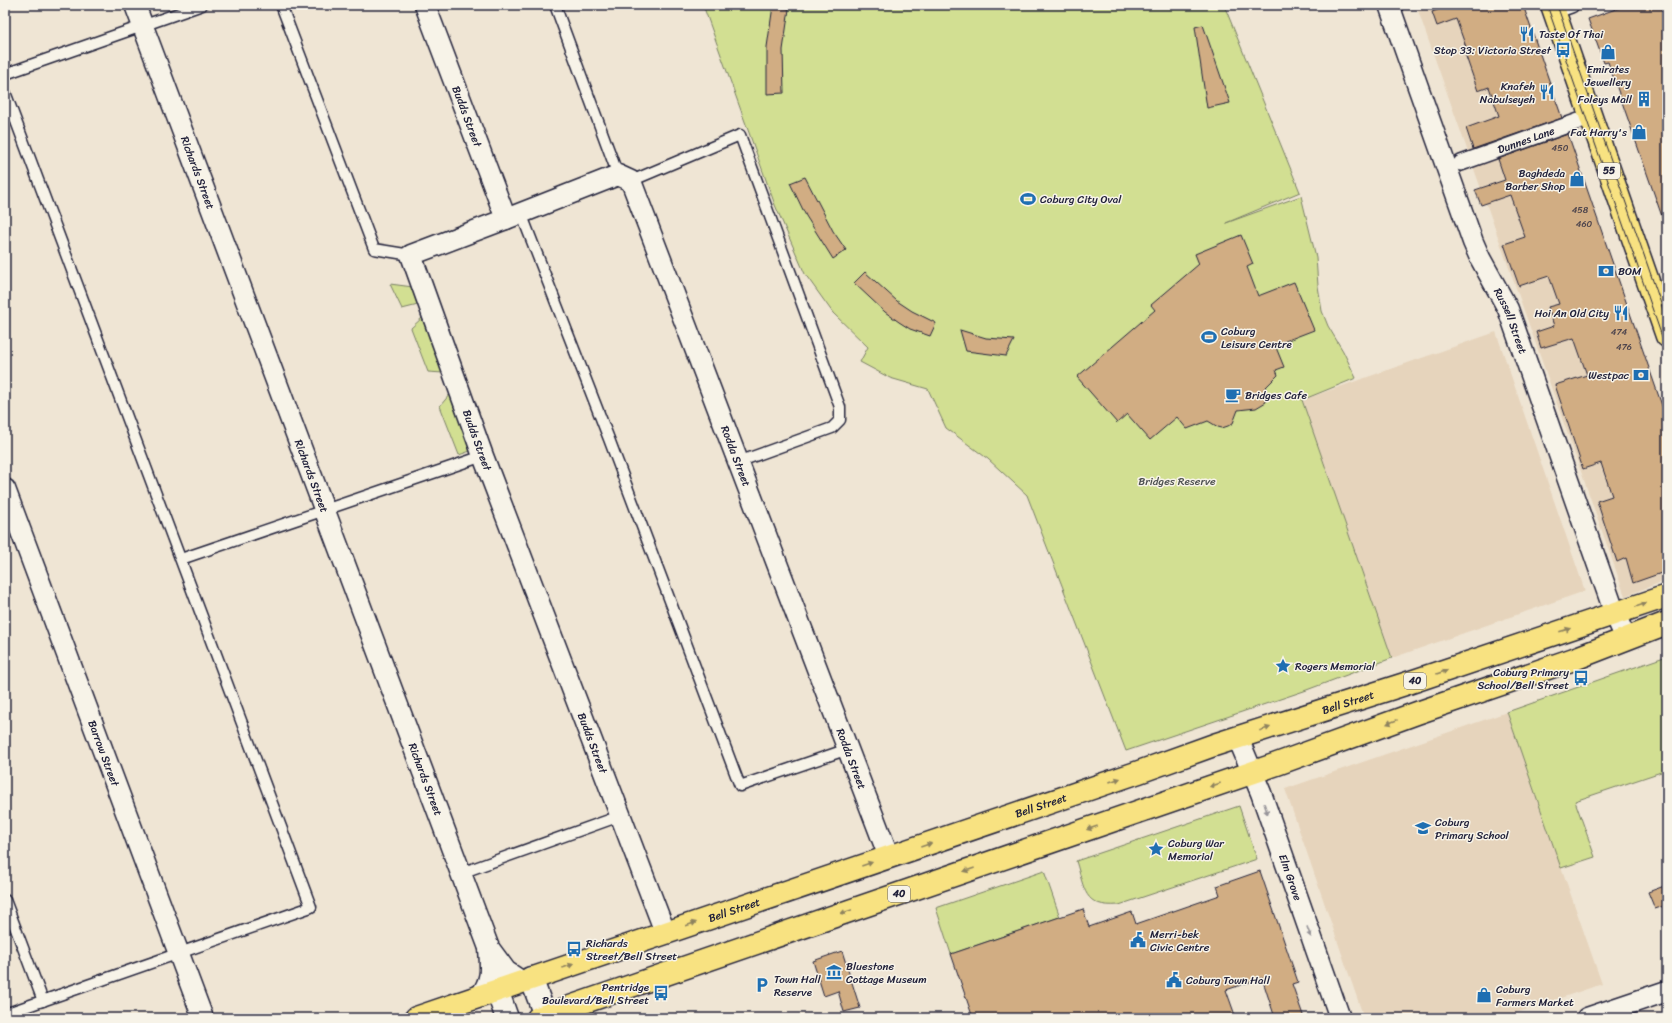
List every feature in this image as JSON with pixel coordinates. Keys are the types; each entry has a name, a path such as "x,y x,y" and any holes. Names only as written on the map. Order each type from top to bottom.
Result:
{"highway":[{"name":"55","path":"1559,7 1590,117 1667,336"},
{"name":"Bell Street","path":"416,1018 1238,738 1405,684 1667,596"},
{"name":"40","path":"543,1017 1252,773 1417,713 1574,659 1667,623"},
{"path":"1405,684 1417,713"}],"street":[{"name":"Richards Street","path":"135,5 489,948 491,972 488,985 489,993"},
{"name":"Budds Street","path":"425,5 514,216"},
{"name":"Russell Street","path":"1389,5 1473,242 1480,258 1508,309 1615,614 1626,639"},
{"name":"Dunnes Lane","path":"1461,163 1590,117"},
{"path":"411,255 514,216 625,178"},
{"name":"Rodda Street","path":"625,178 738,462 889,857"},
{"name":"Budds Street","path":"411,255 483,456 665,932"},
{"name":"Barrow Street","path":"5,489 203,1018"},
{"name":"Elm Grove","path":"1238,738 1261,793 1340,1018"},
{"name":"Richards Street","path":"489,948 506,971 526,980"},
{"path":"526,980 543,1017"},
{"path":"1587,1018 1667,991"},
{"path":"489,993 507,1018"}],"lane":[{"path":"5,74 202,5"},
{"path":"281,5 374,249 411,255"},
{"path":"555,5 625,178 740,135 840,407 840,420 832,428 738,462"},
{"path":"5,92 311,907 5,1014"},
{"path":"514,216 609,439 740,786 848,749"},
{"path":"181,559 483,456"},
{"path":"461,873 620,816"},
{"path":"5,900 43,1001"}],"shaded area":[{"path":"1416,5 1524,5 1667,421 1667,580 1625,596"},
{"path":"1496,332 1585,591 1392,658 1302,400"},
{"name":"Coburg Primary School","path":"1507,712 1602,984 1501,1018 1364,1018 1285,789"}],"green space":[{"name":"Bridges Reserve","path":"703,5 1224,5 1300,192 1226,223 1301,196 1316,257 1318,286 1322,311 1328,326 1343,351 1356,378 1302,400 1392,658 1304,691 1126,751 1027,495 988,459 946,428 928,389 890,378 860,362 868,347 833,313 805,274 775,205"},
{"path":"390,284 413,287 418,305 402,309"},
{"path":"422,318 443,373 428,372 411,328"},
{"path":"450,394 473,450 459,455 440,406"},
{"path":"1667,656 1667,770 1575,801 1595,857 1561,868 1507,712"},
{"path":"1239,806 1257,859 1119,905 1098,903 1087,895 1076,861"},
{"path":"1044,871 1060,917 951,954 936,908"}],"building":[{"path":"1441,5 1523,5 1562,118 1473,149 1466,128 1499,116 1489,87 1478,91 1463,48 1466,47 1456,19 1437,26 1432,12 1443,8"},
{"path":"1627,5 1667,5 1667,224 1665,225 1608,62 1604,63 1588,19"},
{"path":"773,6 789,9 783,50 784,93 767,94 767,47"},
{"path":"1203,25 1230,103 1207,108 1195,27"},
{"path":"1568,134 1667,420 1667,571 1633,583 1626,558 1617,562 1597,501 1612,496 1601,463 1583,469 1555,385 1587,375 1574,338 1541,348 1536,332 1554,326 1548,307 1559,304 1549,276 1519,286 1504,244 1525,237 1510,195 1481,205 1475,190 1505,180 1498,159"},
{"path":"805,177 833,231 846,250 833,259 806,216 790,183"},
{"name":"Coburg Leisure Centre","path":"1241,235 1253,264 1247,267 1258,296 1294,282 1314,330 1275,345 1284,367 1276,370 1278,375 1264,389 1267,397 1266,402 1256,408 1238,410 1233,423 1228,426 1222,428 1218,427 1208,421 1187,429 1177,417 1150,440 1127,414 1117,423 1077,377 1155,310 1151,305 1199,264 1195,254"},
{"path":"865,272 897,301 912,311 936,323 930,336 910,329 899,322 885,312 854,283"},
{"path":"960,330 986,338 1014,340 1006,356 966,351"},
{"name":"Merri-bek Civic Centre","path":"1260,871 1298,982 1292,984 1304,1018 1275,1018 1262,978 1226,990 1236,1018 973,1018 951,954 1083,909 1089,927 1132,912 1136,924 1220,895 1217,886"},
{"path":"1667,885 1667,905 1655,909 1648,892"},
{"path":"842,951 860,1008 844,1012 838,991 824,996 813,961"}],"tram line":[{"path":"1547,5 1667,351"},
{"path":"1557,5 1667,321"}],"place":[{"name":"Taste Of Thai","path":"1527,34"},
{"name":"Stop 33: Victoria Street","path":"1563,50"},
{"name":"Emirates Jewellery","path":"1608,52"},
{"name":"Knafeh Nabulseyeh","path":"1547,92"},
{"name":"Foleys Mall","path":"1644,99"},
{"name":"Fat Harry's","path":"1639,132"},
{"name":"Baghdeda Barber Shop","path":"1577,179"},
{"name":"Coburg City Oval","path":"1028,199"},
{"name":"BOM","path":"1606,271"},
{"name":"Hoi An Old City","path":"1621,313"},
{"name":"Coburg Leisure Centre","path":"1209,337"},
{"name":"Westpac","path":"1641,375"},
{"name":"Bridges Cafe","path":"1233,395"},
{"name":"Rogers Memorial","path":"1283,666"},
{"name":"Coburg Primary School/Bell Street","path":"1581,678"},
{"name":"Coburg Primary School","path":"1423,828"},
{"name":"Coburg War Memorial","path":"1156,849"},
{"name":"Merri-bek Civic Centre","path":"1138,940"},
{"name":"Richards Street/Bell Street","path":"574,949"},
{"name":"Bluestone Cottage Museum","path":"834,972"},
{"name":"Coburg Town Hall","path":"1174,980"},
{"name":"Town Hall Reserve","path":"762,985"},
{"name":"Pentridge Boulevard/Bell Street","path":"661,993"},
{"name":"Coburg Farmers Market","path":"1484,995"}]}
